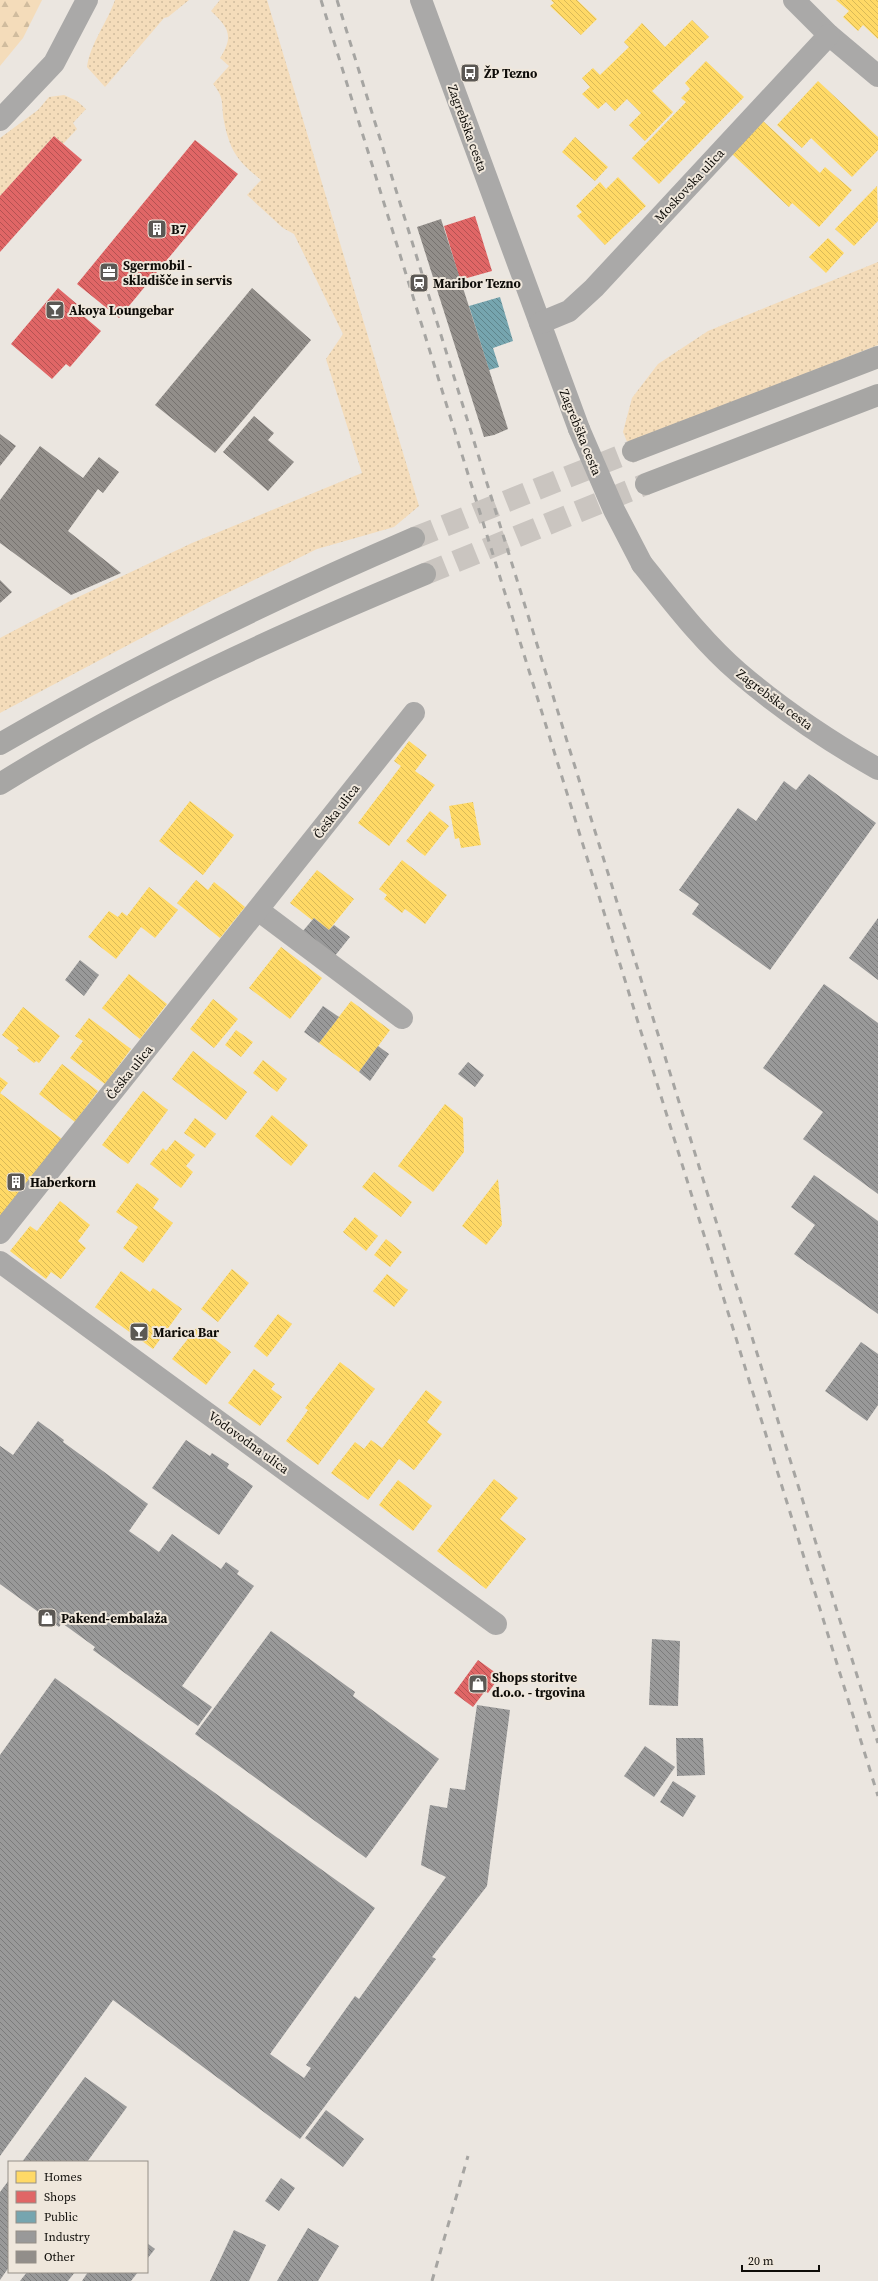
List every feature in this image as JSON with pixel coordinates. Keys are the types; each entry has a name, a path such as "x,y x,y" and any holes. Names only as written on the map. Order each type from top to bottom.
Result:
{"highway":[{"path":"632,451 878,357"},
{"path":"646,484 878,395"},
{"path":"0,744 97,688 186,642 312,582 414,538"},
{"path":"0,784 119,716 188,680 307,624 425,574"}],"street":[{"path":"0,120 54,62 87,0"},
{"name":"Zagrebška cesta","path":"421,0 579,429 614,510 642,564 686,619 738,672 838,746 878,768"},
{"path":"794,0 829,35 878,76"},
{"name":"Moskovska ulica","path":"540,323 569,311 594,288 829,35"},
{"name":"Češka ulica","path":"0,1234 414,713"},
{"path":"258,910 402,1018"},
{"name":"Vodovodna ulica","path":"0,1262 496,1624"}],"green space":[{"path":"0,0 42,0 23,38 0,66"},
{"path":"115,0 189,0 168,17 164,18 105,87 87,67 95,42"},
{"path":"220,0 267,0 419,506 394,527 317,549 211,601 0,713 0,638 72,600 192,543 362,473 326,359 343,334 294,234 283,228 247,195 261,180 246,167 236,155 226,132 221,97 213,84 229,66 220,58 227,44 228,33 222,22 211,11"},
{"path":"64,95 77,101 86,109 73,123 77,129 63,144 54,136 0,196 0,138 38,110 49,97"},
{"path":"878,262 878,345 628,444 623,432 632,398 658,364 708,331"}],"building: Homes":[{"path":"551,0 577,0 597,19 581,35 550,6 554,3"},
{"path":"836,0 878,0 878,39 863,25 858,31 843,17 849,11"},
{"path":"692,20 709,37 652,91 673,112 645,141 629,125 641,113 627,99 615,111 606,102 598,109 582,94 590,87 582,78 593,68 600,75 629,47 624,42 642,23 665,47"},
{"path":"706,61 744,97 659,184 632,158 686,102 681,98 690,89 685,83"},
{"path":"818,81 878,137 878,150 852,177 811,138 802,148 777,125"},
{"path":"763,121 820,173 825,167 852,190 819,227 792,203 789,207 732,154"},
{"path":"575,137 608,167 595,181 562,152"},
{"path":"618,177 646,206 605,245 577,216 582,212 576,206 600,182 606,189"},
{"path":"877,186 878,221 854,246 835,229"},
{"path":"828,238 844,253 826,273 809,257"},
{"path":"409,741 427,755 415,771 435,785 389,846 358,823 401,766 394,761"},
{"path":"190,801 234,835 203,875 159,841"},
{"path":"473,802 481,845 461,848 459,838 455,839 449,806"},
{"path":"430,811 449,826 425,856 406,841"},
{"path":"402,860 447,895 425,924 405,909 402,913 384,899 387,895 379,889"},
{"path":"317,870 354,899 329,930 314,918 312,920 290,903"},
{"path":"196,880 208,890 214,882 245,907 220,938 177,903"},
{"path":"149,887 178,910 155,938 141,927 116,959 88,937 109,911 118,917 122,912 127,916"},
{"path":"281,947 322,978 290,1019 249,988"},
{"path":"129,974 167,1004 140,1039 102,1008"},
{"path":"213,999 238,1019 214,1048 190,1029"},
{"path":"351,1001 390,1030 359,1072 319,1043"},
{"path":"23,1007 60,1036 39,1063 36,1061 34,1063 17,1050 19,1048 2,1035"},
{"path":"89,1018 131,1049 105,1084 70,1058 83,1041 75,1036"},
{"path":"236,1030 253,1042 241,1057 225,1045"},
{"path":"193,1051 247,1092 226,1120 172,1079"},
{"path":"263,1060 287,1079 277,1092 253,1073"},
{"path":"62,1064 98,1091 75,1122 39,1094"},
{"path":"0,1077 8,1083 0,1093"},
{"path":"143,1091 168,1110 128,1164 102,1145"},
{"name":"Haberkorn","path":"0,1093 62,1139 0,1224"},
{"path":"445,1104 463,1118 464,1152 433,1192 398,1166"},
{"path":"272,1115 308,1145 291,1166 255,1136"},
{"path":"195,1118 216,1134 205,1148 184,1133"},
{"path":"175,1140 195,1155 186,1166 193,1172 181,1188 150,1164 163,1148 166,1151"},
{"path":"374,1172 412,1202 401,1217 362,1187"},
{"path":"498,1179 502,1225 486,1245 462,1226"},
{"path":"137,1183 159,1199 153,1208 173,1223 143,1263 123,1248 138,1227 116,1212"},
{"path":"60,1201 90,1225 78,1241 86,1248 61,1279 51,1272 46,1279 10,1251 30,1226 37,1231"},
{"path":"355,1217 378,1236 366,1251 343,1232"},
{"path":"386,1239 402,1252 390,1267 374,1255"},
{"path":"232,1269 249,1283 218,1322 201,1309"},
{"path":"121,1271 150,1292 153,1288 182,1309 153,1349 95,1307"},
{"path":"387,1274 408,1290 394,1307 373,1291"},
{"path":"278,1314 292,1324 267,1357 254,1346"},
{"path":"198,1326 231,1352 206,1385 172,1359"},
{"path":"340,1362 375,1389 318,1465 286,1441 308,1410 305,1408"},
{"path":"254,1369 275,1384 271,1389 282,1397 260,1426 228,1403"},
{"path":"426,1390 442,1402 427,1422 442,1434 414,1470 399,1459 368,1500 331,1473 355,1442 364,1449 371,1440 382,1448"},
{"path":"494,1479 518,1498 500,1519 526,1539 486,1589 437,1551"},
{"path":"398,1480 432,1506 413,1531 379,1505"}],"building: Shops":[{"path":"54,136 82,160 0,252 0,196"},
{"name":"B7","path":"195,140 238,174 119,318 77,284"},
{"path":"475,216 492,271 460,280 444,226"},
{"path":"58,288 78,305 75,309 101,331 70,367 66,364 52,379 11,344"},
{"name":"Shops storitve d.o.o. - trgovina","path":"478,1660 500,1676 488,1693 485,1691 473,1707 454,1693"}],"building: Public":[{"path":"500,297 513,341 493,348 499,367 489,370 469,306"}],"building: Industry":[{"path":"809,774 876,823 770,970 692,914 699,904 679,890 738,808 756,821 784,781 796,790"},
{"path":"314,918 329,930 334,925 350,937 334,957 302,932"},
{"path":"878,918 878,980 849,958"},
{"path":"80,960 99,975 84,996 65,980"},
{"path":"824,984 878,1023 878,1194 803,1139 823,1112 763,1068"},
{"path":"323,1006 339,1017 319,1043 304,1032"},
{"path":"378,1046 389,1054 370,1081 359,1072"},
{"path":"468,1062 484,1075 475,1087 458,1074"},
{"path":"814,1175 878,1221 878,1314 794,1254 815,1225 791,1207"},
{"path":"861,1342 878,1354 878,1405 867,1421 825,1391"},
{"path":"38,1421 64,1440 63,1442 148,1504 129,1531 159,1552 172,1534 221,1569 226,1562 239,1571 237,1574 254,1586 182,1686 212,1707 198,1726 93,1650 95,1647 62,1623 59,1627 0,1584 0,1446 13,1455"},
{"path":"186,1440 210,1456 212,1453 229,1464 227,1468 253,1486 219,1535 152,1488"},
{"path":"271,1631 355,1692 353,1696 439,1759 366,1858 195,1734"},
{"path":"652,1639 680,1641 678,1706 649,1705"},
{"path":"55,1678 375,1908 270,2054 304,2078 311,2068 306,2065 355,1996 359,1999 446,1877 421,1865 430,1805 447,1808 450,1788 465,1790 477,1705 510,1710 487,1886 432,1957 436,1959 300,2139 113,2000 0,2156 0,1755"},
{"path":"676,1738 703,1738 705,1775 677,1776"},
{"path":"645,1746 675,1767 654,1797 624,1776"},
{"path":"673,1781 696,1796 683,1817 660,1802"},
{"path":"85,2077 127,2107 88,2161 23,2161"},
{"path":"326,2110 364,2139 343,2167 305,2138"},
{"path":"281,2178 295,2188 279,2211 265,2201"},
{"path":"8,2181 8,2268 0,2280 0,2192"},
{"path":"308,2228 339,2246 318,2281 277,2281"},
{"path":"234,2230 266,2245 249,2281 210,2281"},
{"path":"148,2244 155,2249 148,2258"},
{"path":"26,2273 74,2273 68,2281 20,2281"},
{"path":"87,2273 137,2273 131,2281 82,2281"}],"building: Other":[{"path":"441,219 508,429 494,435 484,437 417,227"},
{"path":"252,288 311,340 215,453 155,405"},
{"path":"254,416 274,433 268,440 294,462 268,491 223,452"},
{"path":"0,434 16,446 0,466"},
{"path":"40,446 83,478 99,457 119,472 103,493 98,489 68,531 121,573 71,595 0,543 0,500"},
{"path":"0,580 12,592 0,603"}],"tunnel":[{"path":"414,538 633,451"},
{"path":"425,574 646,484"}],"railway":[{"path":"321,0 878,1796"},
{"path":"337,0 878,1743"},
{"path":"432,2281 468,2156"}],"place":[{"name":"ŽP Tezno","path":"470,73"},
{"name":"B7","path":"157,229"},
{"name":"Sgermobil - skladišče in servis","path":"109,272"},
{"name":"Maribor Tezno","path":"419,283"},
{"name":"Akoya Loungebar","path":"55,310"},
{"name":"Haberkorn","path":"16,1182"},
{"name":"Marica Bar","path":"139,1332"},
{"name":"Pakend-embalaža","path":"47,1618"},
{"name":"Shops storitve d.o.o. - trgovina","path":"478,1684"}]}
